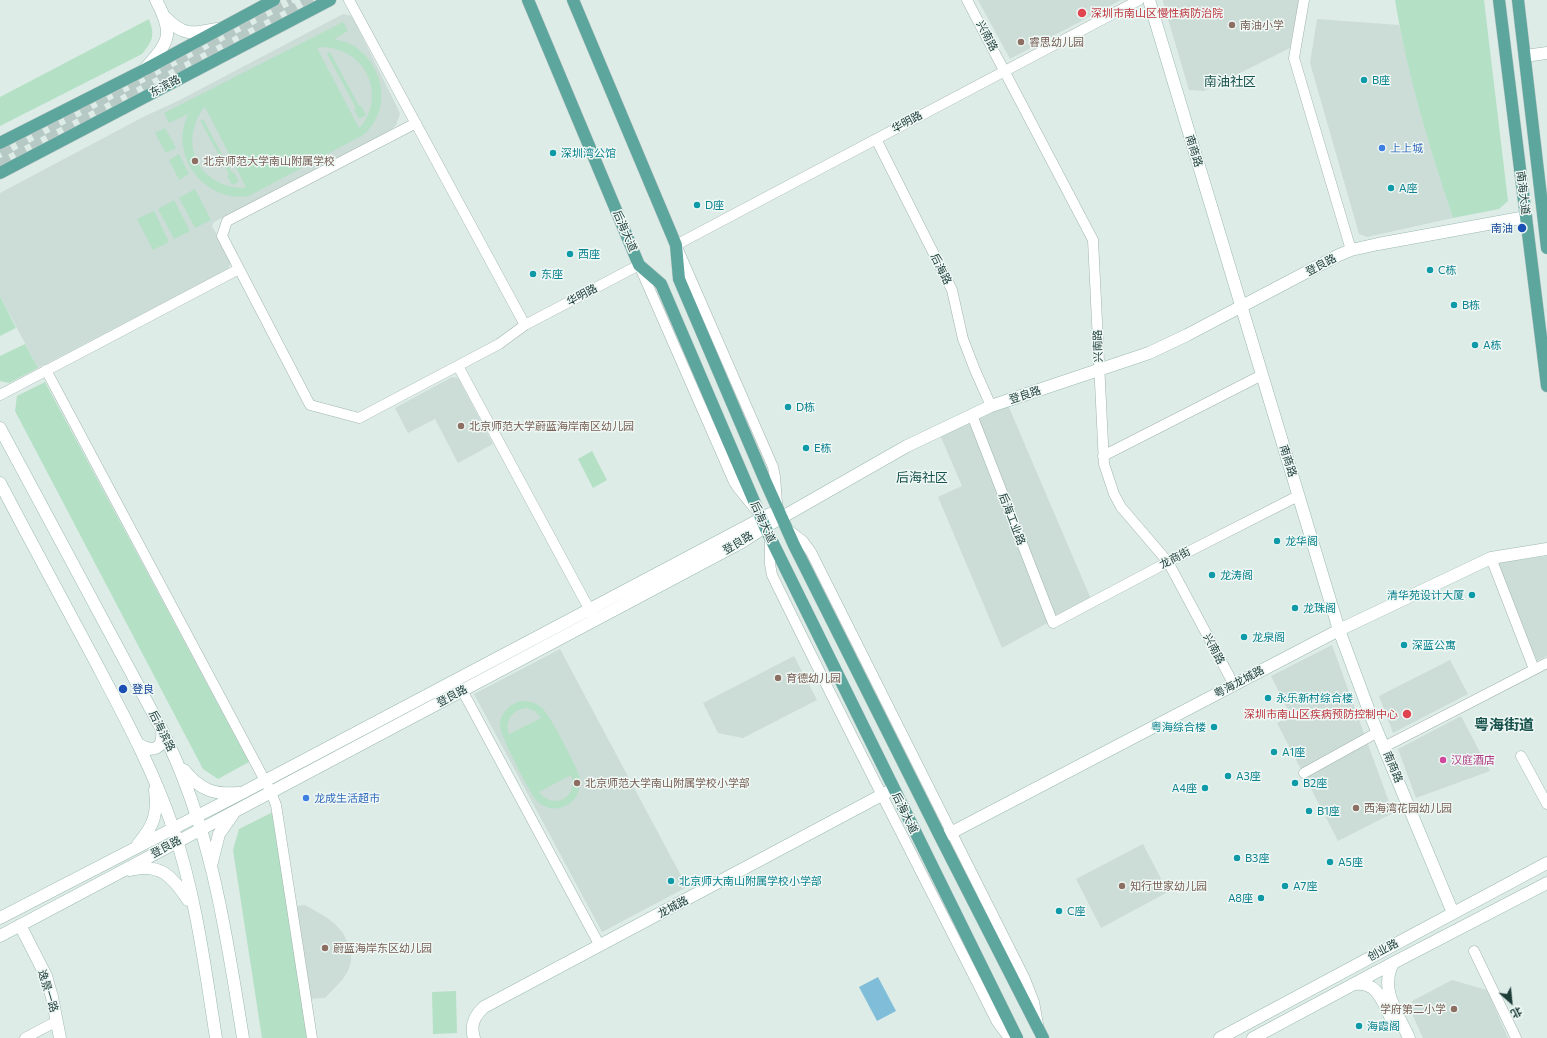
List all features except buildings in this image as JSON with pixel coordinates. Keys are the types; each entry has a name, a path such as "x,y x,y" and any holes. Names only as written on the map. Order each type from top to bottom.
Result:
{"main road":[{"path":"0,143 144,70 274,0"},
{"name":"东滨路","path":"0,173 330,0"},
{"name":"后海大道","path":"528,0 640,264 661,284 764,524 888,792 1017,1038"},
{"name":"后海大道","path":"573,0 676,245 679,279 782,518 941,838 1042,1036"},
{"name":"南海大道","path":"1499,0 1547,386"},
{"name":"南海大道","path":"1518,0 1546,228 1547,248"}],"street":[{"path":"144,70 161,50 167,38 168,28 156,0"},
{"path":"349,0 525,325"},
{"name":"兴南路","path":"967,0 1093,240 1103,456 1108,478 1121,507 1168,562 1234,685"},
{"name":"华明路","path":"676,245 1139,0"},
{"name":"南商路","path":"1149,0 1339,630 1384,747 1453,913"},
{"path":"1304,0 1294,58 1351,250"},
{"path":"164,16 173,25 188,33 197,33 224,27"},
{"path":"1525,56 1547,53"},
{"name":"华明路","path":"416,124 227,221 222,236 310,406 359,418 458,366 498,344 525,325 640,264"},
{"name":"后海路","path":"876,139 952,290 963,339 991,406"},
{"name":"登良路","path":"0,936 238,809 268,786 339,756 742,542 764,524 782,518 907,446 991,406 1149,353 1188,335 1351,250 1526,217"},
{"path":"0,394 239,269"},
{"path":"458,366 595,620"},
{"path":"46,370 268,786 276,805 312,1038"},
{"path":"1103,456 1262,375"},
{"name":"后海工业路","path":"972,415 1053,623"},
{"name":"后海滨路","path":"0,428 177,760 192,798 211,866 230,954 243,1038"},
{"path":"0,484 138,744 173,828 194,908 216,1038"},
{"name":"龙商街","path":"1053,623 1168,562 1298,496"},
{"path":"782,518 811,552 1025,979 1034,1002 1042,1036"},
{"path":"177,760 191,778 210,792 227,794 242,793 268,786 333,744 590,609 764,524"},
{"name":"粤海龙城路","path":"941,838 1339,630 1491,558 1547,549"},
{"path":"1491,558 1534,669"},
{"path":"1384,747 1547,663"},
{"path":"462,690 600,946"},
{"path":"138,744 145,748 152,749 157,747 161,744 163,738 162,730"},
{"path":"1304,773 1378,732"},
{"path":"333,744 339,756"},
{"path":"1521,756 1547,804"},
{"path":"133,848 149,830 156,815 156,798 152,775"},
{"path":"888,792 997,1022 1009,1038"},
{"name":"龙城路","path":"474,1038 472,1026 474,1019 484,1007 888,792"},
{"path":"0,918 242,793"},
{"path":"211,866 219,834 227,821 238,809"},
{"name":"创业路","path":"1220,1038 1547,863"},
{"path":"118,873 142,868 159,870 173,879 180,886 194,908"},
{"name":"创业路","path":"1253,1038 1547,883"},
{"name":"逸景一路","path":"20,925 46,976 60,1038"},
{"path":"1474,951 1516,1038"},
{"path":"1393,963 1389,970 1387,979 1388,993 1409,1038"},
{"path":"1355,984 1362,983 1374,988 1400,1038"},
{"path":"25,1038 57,1021"}],"shaded area":[{"name":"睿思幼儿园","path":"978,0 1121,0 1010,59"},
{"name":"南油小学","path":"1163,0 1299,0 1290,48 1204,91 1189,90"},
{"name":"北京师范大学南山附属学校","path":"343,14 352,16 398,109 400,114 396,125 391,130 214,222 212,226 231,262 228,269 38,368 0,296 0,193"},
{"path":"1317,19 1399,25 1419,108 1453,218 1367,237 1359,234 1310,63"},
{"name":"北京师范大学蔚蓝海岸南区幼儿园","path":"452,377 458,378 493,444 458,463 435,419 408,433 395,408"},
{"path":"1008,405 1091,599 1002,648 938,497 962,486 940,435"},
{"path":"1547,556 1547,656 1537,661 1498,563"},
{"path":"1332,645 1393,813 1338,841 1277,723 1291,716 1271,676"},
{"name":"北京师范大学南山附属学校小学部","path":"560,649 687,887 602,932 474,694"},
{"name":"育德幼儿园","path":"794,656 817,700 743,738 718,733 703,703"},
{"name":"深圳市南山区疾病预防控制中心","path":"1450,660 1468,694 1393,733 1379,696"},
{"name":"汉庭酒店","path":"1461,716 1490,771 1416,798 1398,749"},
{"name":"知行世家幼儿园","path":"1143,844 1168,892 1101,928 1076,879"},
{"name":"蔚蓝海岸东区幼儿园","path":"305,905 335,924 343,933 351,953 351,962 348,971 343,979 325,998 309,999 295,906"},
{"name":"学府第二小学","path":"1452,980 1487,990 1508,1038 1423,1038 1413,1016 1412,1001"}],"green space":[{"path":"1395,0 1484,0 1508,201 1499,209 1453,218 1412,83"},
{"path":"149,19 152,29 152,38 142,54 0,126 0,97"},
{"path":"343,22 348,31 334,39 354,46 364,55 373,65 381,89 381,102 378,114 372,125 363,135 249,196 237,197 215,191 197,176 190,167 185,156 183,145 183,129 188,114 169,123 164,113","holes":["323,47 334,49 354,58 367,74 371,84 371,106 363,124 359,128 317,48","205,107 246,187 238,188 225,185 213,179 197,162 192,140 194,129"]},
{"path":"330,52 359,106 361,106 366,115 359,119 354,109 356,108 327,54"},
{"path":"203,119 232,173 234,172 239,182 232,185 227,176 229,174 200,120"},
{"path":"165,128 176,148 166,153 155,133"},
{"path":"179,154 189,174 179,180 169,160"},
{"path":"195,189 211,220 195,228 179,198"},
{"path":"174,200 190,231 174,239 158,209"},
{"path":"154,211 169,242 153,250 137,219"},
{"path":"0,296 16,328 0,336"},
{"path":"25,344 38,368 9,383 0,381 0,356"},
{"path":"45,382 249,762 218,779 203,769 15,411 17,396"},
{"path":"592,451 607,480 593,488 578,459"},
{"path":"520,701 535,703 546,712 574,764 580,778 580,787 574,799 563,807 550,808 538,802 522,777 510,752 501,732 500,721 503,713","holes":["526,708 535,711 541,718 509,734 508,721 510,717 517,711","571,775 571,790 563,799 557,801 551,800 545,798 539,792"]},
{"path":"273,812 308,1038 262,1038 233,850 239,829"},
{"path":"456,991 457,1033 433,1034 432,992"}],"water":[{"path":"878,977 896,1011 877,1021 859,987"}],"tunnel":[{"path":"0,152 291,0"},
{"path":"0,165 313,0"}],"place":[{"name":"深圳市南山区慢性病防治院","path":"1082,13"},
{"name":"南油小学","path":"1232,25"},
{"name":"睿思幼儿园","path":"1021,42"},
{"name":"B座","path":"1364,80"},
{"name":"上上城","path":"1382,148"},
{"name":"深圳湾公馆","path":"553,153"},
{"name":"北京师范大学南山附属学校","path":"195,161"},
{"name":"A座","path":"1391,188"},
{"name":"D座","path":"697,205"},
{"name":"南油","path":"1522,228"},
{"name":"西座","path":"570,254"},
{"name":"C栋","path":"1430,270"},
{"name":"东座","path":"533,274"},
{"name":"B栋","path":"1454,305"},
{"name":"A栋","path":"1475,345"},
{"name":"D栋","path":"788,407"},
{"name":"北京师范大学蔚蓝海岸南区幼儿园","path":"461,426"},
{"name":"E栋","path":"806,448"},
{"name":"龙华阁","path":"1277,541"},
{"name":"龙涛阁","path":"1212,575"},
{"name":"清华苑设计大厦","path":"1472,595"},
{"name":"龙珠阁","path":"1295,608"},
{"name":"龙泉阁","path":"1244,637"},
{"name":"深蓝公寓","path":"1404,645"},
{"name":"育德幼儿园","path":"778,678"},
{"name":"登良","path":"123,689"},
{"name":"永乐新村综合楼","path":"1268,698"},
{"name":"深圳市南山区疾病预防控制中心","path":"1407,714"},
{"name":"粤海综合楼","path":"1214,727"},
{"name":"A1座","path":"1274,752"},
{"name":"汉庭酒店","path":"1443,760"},
{"name":"A3座","path":"1228,776"},
{"name":"北京师范大学南山附属学校小学部","path":"577,783"},
{"name":"B2座","path":"1295,783"},
{"name":"A4座","path":"1205,788"},
{"name":"龙成生活超市","path":"306,798"},
{"name":"西海湾花园幼儿园","path":"1356,808"},
{"name":"B1座","path":"1309,811"},
{"name":"B3座","path":"1237,858"},
{"name":"A5座","path":"1330,862"},
{"name":"北京师大南山附属学校小学部","path":"671,881"},
{"name":"知行世家幼儿园","path":"1122,886"},
{"name":"A7座","path":"1285,886"},
{"name":"A8座","path":"1261,898"},
{"name":"C座","path":"1059,911"},
{"name":"蔚蓝海岸东区幼儿园","path":"325,948"},
{"name":"学府第二小学","path":"1454,1009"},
{"name":"海霞阁","path":"1359,1026"}],"district":[{"name":"南油社区","path":"1230,82"},
{"name":"后海社区","path":"922,478"},
{"name":"粤海街道","path":"1504,725"}]}
